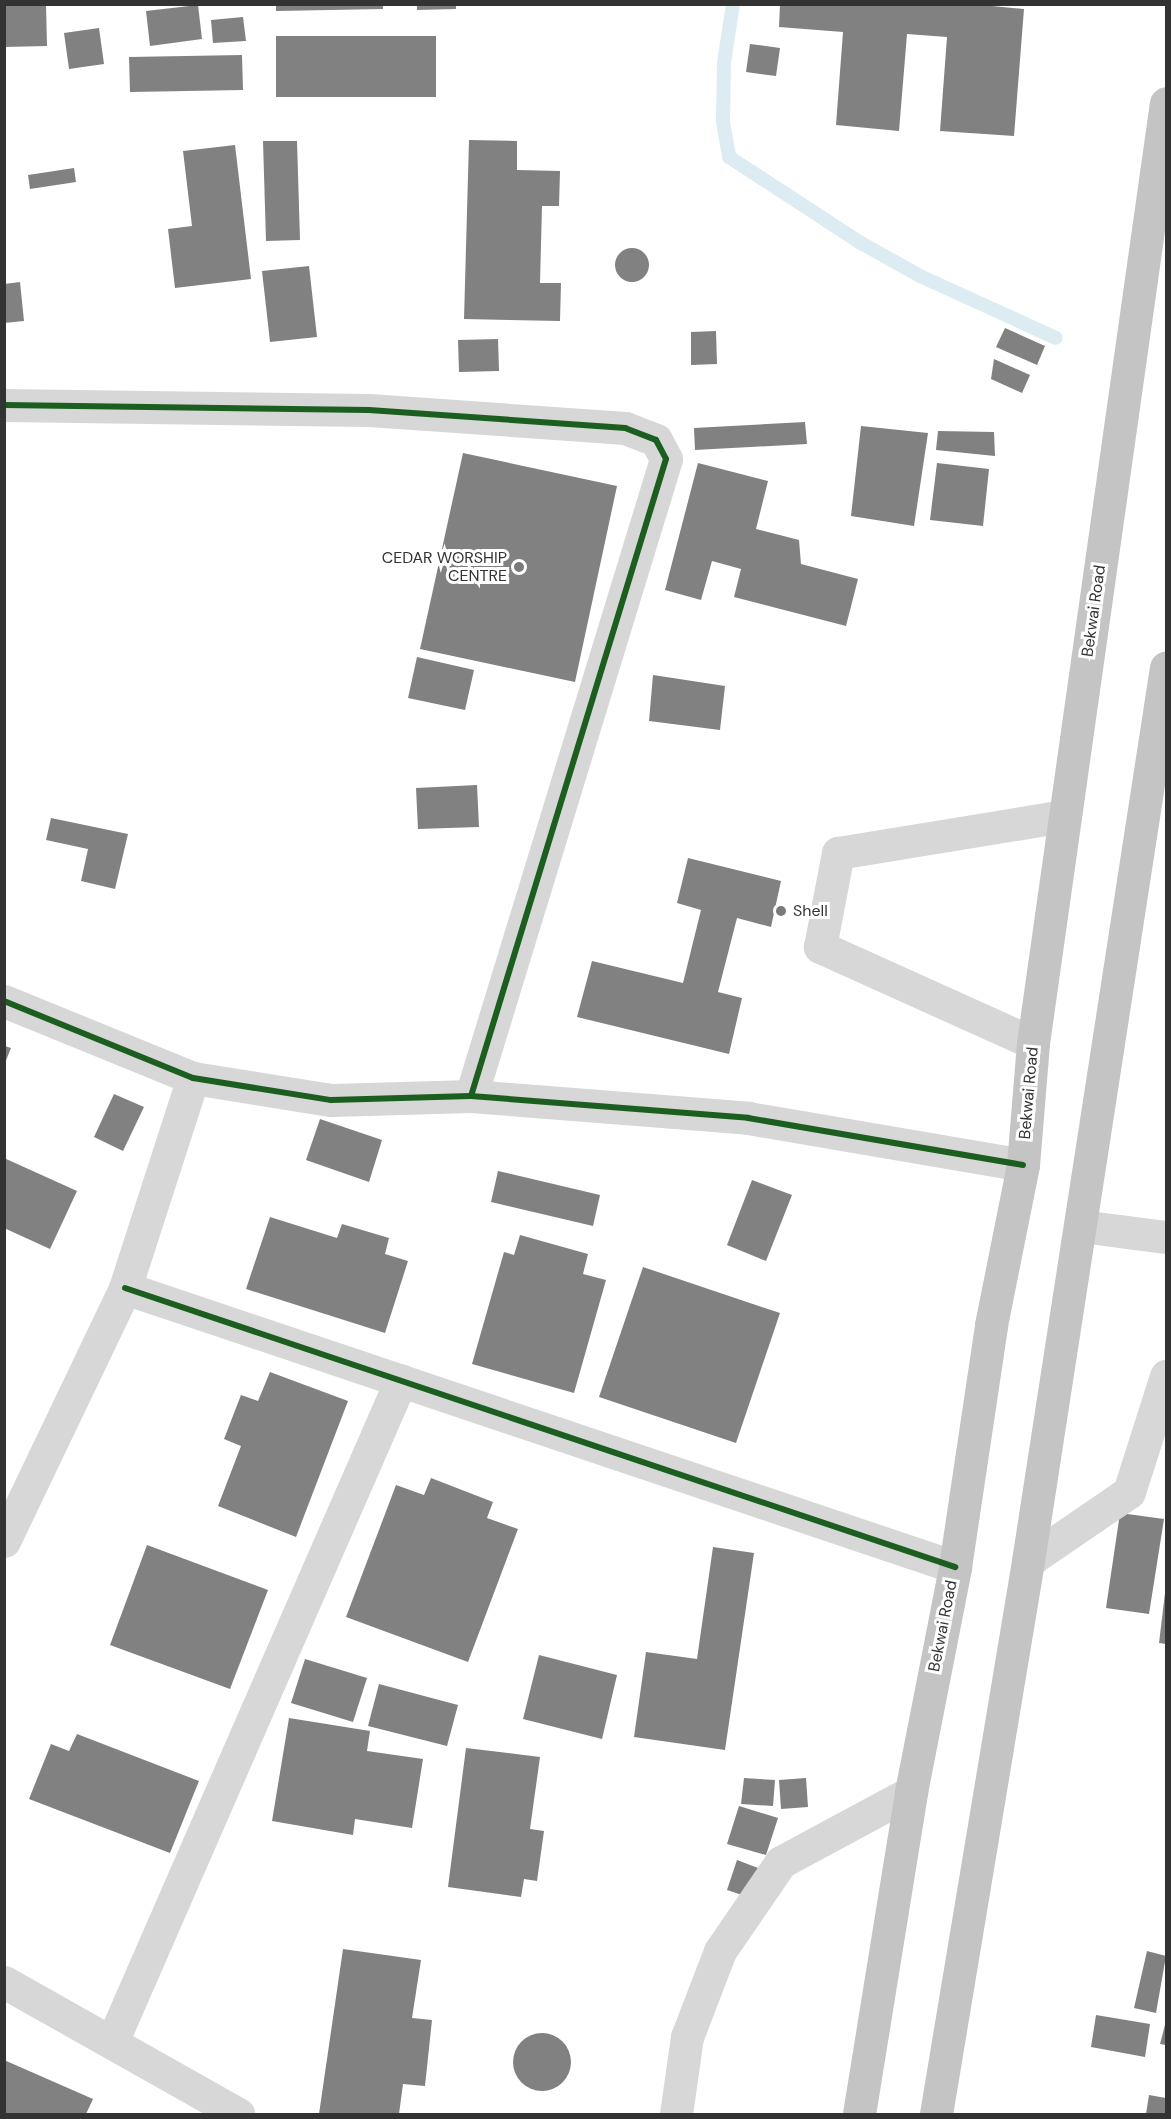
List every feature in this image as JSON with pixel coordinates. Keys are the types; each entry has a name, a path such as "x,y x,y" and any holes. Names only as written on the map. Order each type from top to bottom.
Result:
{"highway":[{"name":"Bekwai Road","path":"859,2115 911,1792 955,1567 991,1325 1023,1165 1034,1043 1065,816 1157,243 1167,102"},
{"path":"936,2115 1028,1561 1167,668"}],"street":[{"path":"4,405 369,410 625,428 656,440 666,459 471,1096"},
{"path":"1034,1043 820,947 838,853 1065,816"},
{"path":"4,1001 193,1078 331,1100 471,1096 748,1118 1023,1165"},
{"path":"4,1541 125,1288 193,1078"},
{"path":"1081,1226 1167,1237"},
{"path":"125,1288 955,1567"},
{"path":"1028,1561 1129,1492 1167,1376"},
{"path":"112,2042 401,1380"},
{"path":"676,2115 687,2037 720,1951 782,1862 911,1792"},
{"path":"4,1982 238,2115"}],"building":[{"path":"4,4 46,4 47,46 4,47"},
{"path":"276,4 383,4 383,9 276,11"},
{"path":"780,4 971,4 1024,9 1014,136 940,131 947,37 907,34 899,131 836,125 843,32 779,27"},
{"path":"198,5 202,39 150,46 146,11"},
{"path":"417,5 456,5 456,9 417,10"},
{"path":"243,17 246,41 213,43 211,20"},
{"path":"99,28 104,64 69,69 64,33"},
{"path":"276,36 436,36 436,97 276,97"},
{"path":"750,44 780,48 776,76 746,72"},
{"path":"242,55 243,90 130,92 129,57"},
{"path":"469,140 517,141 517,170 560,171 559,206 542,206 540,283 561,283 560,321 464,319"},
{"path":"263,141 297,141 300,240 266,241"},
{"path":"235,145 251,279 175,288 168,229 192,226 183,151"},
{"path":"74,168 76,182 30,189 28,175"},
{"path":"632,248 644,253 649,265 644,277 632,282 620,277 615,265 620,253"},
{"path":"309,266 317,337 270,342 262,271"},
{"path":"20,282 24,321 4,323 4,284"},
{"path":"1005,328 1045,346 1037,365 996,347"},
{"path":"716,331 717,364 691,365 691,332"},
{"path":"498,339 499,371 459,372 458,340"},
{"path":"994,359 1030,375 1022,393 991,379"},
{"path":"805,422 807,444 695,450 694,428"},
{"path":"861,426 928,433 914,526 851,516"},
{"path":"938,431 994,432 995,456 936,450"},
{"name":"CEDAR WORSHIP CENTRE","path":"463,453 617,486 575,682 420,649"},
{"path":"698,463 768,481 756,529 799,540 801,564 858,579 846,626 734,597 741,569 712,561 701,600 665,590"},
{"path":"937,463 989,469 983,526 930,520"},
{"path":"417,657 474,670 465,710 408,698"},
{"path":"653,675 725,686 720,730 649,721"},
{"path":"477,785 479,827 418,829 416,788"},
{"path":"51,818 128,834 115,889 81,881 88,849 46,840"},
{"path":"688,858 781,881 771,927 737,918 718,992 742,998 729,1054 577,1017 592,961 683,983 701,910 677,903"},
{"path":"5,1046 11,1048 5,1063"},
{"path":"114,1094 144,1107 123,1151 94,1137"},
{"path":"320,1119 382,1140 369,1182 306,1160"},
{"path":"4,1158 77,1191 50,1249 4,1228"},
{"path":"498,1171 600,1195 593,1226 491,1202"},
{"path":"752,1180 792,1195 766,1261 727,1245"},
{"path":"270,1217 337,1238 342,1224 389,1238 385,1254 408,1261 385,1333 246,1289"},
{"path":"520,1235 588,1254 583,1274 606,1280 574,1393 472,1364 504,1252 514,1255"},
{"path":"643,1267 780,1313 736,1443 599,1397"},
{"path":"270,1372 348,1401 296,1537 218,1506 241,1446 224,1439 241,1395 258,1401"},
{"path":"431,1478 493,1502 487,1518 518,1529 468,1662 346,1617 396,1485 424,1495"},
{"path":"1120,1513 1164,1519 1149,1614 1106,1608"},
{"path":"147,1545 268,1590 230,1689 110,1645"},
{"path":"713,1547 754,1553 725,1750 634,1737 646,1652 697,1659"},
{"path":"1166,1593 1166,1644 1159,1643"},
{"path":"539,1655 617,1675 602,1739 523,1719"},
{"path":"305,1659 367,1678 353,1722 291,1703"},
{"path":"379,1684 458,1705 447,1746 368,1726"},
{"path":"289,1718 370,1731 367,1751 423,1759 412,1828 355,1819 353,1835 272,1821"},
{"path":"77,1734 199,1781 170,1853 29,1799 51,1744 69,1751"},
{"path":"466,1748 540,1757 530,1829 544,1831 537,1881 524,1879 521,1897 448,1887"},
{"path":"744,1778 775,1780 773,1806 741,1804"},
{"path":"806,1778 808,1807 781,1809 779,1780"},
{"path":"739,1806 778,1818 766,1855 727,1844"},
{"path":"737,1860 758,1868 748,1897 727,1890"},
{"path":"343,1949 421,1960 412,2018 432,2020 425,2086 403,2084 399,2114 319,2114"},
{"path":"1147,1951 1166,1956 1156,2013 1134,2008"},
{"path":"1096,2015 1150,2024 1145,2057 1091,2047"},
{"path":"1166,2021 1166,2045 1160,2044"},
{"path":"536,2033 548,2033 563,2041 571,2056 571,2068 563,2083 548,2091 536,2091 521,2083 513,2068 513,2056 521,2041"},
{"path":"4,2060 93,2099 86,2114 4,2114"},
{"path":"1149,2095 1166,2098 1166,2114 1146,2114"}],"waterway":[{"path":"733,4 724,63 723,122 729,157 861,243 920,276 1056,338"}],"cycle path":[{"path":"4,405 369,410 625,428 656,440 666,459 471,1096"},
{"path":"4,1001 193,1078 331,1100 471,1096 748,1118 1023,1165"},
{"path":"125,1288 955,1567"}],"place":[{"name":"CEDAR WORSHIP CENTRE","path":"519,567"},
{"name":"Shell","path":"781,911"}]}
